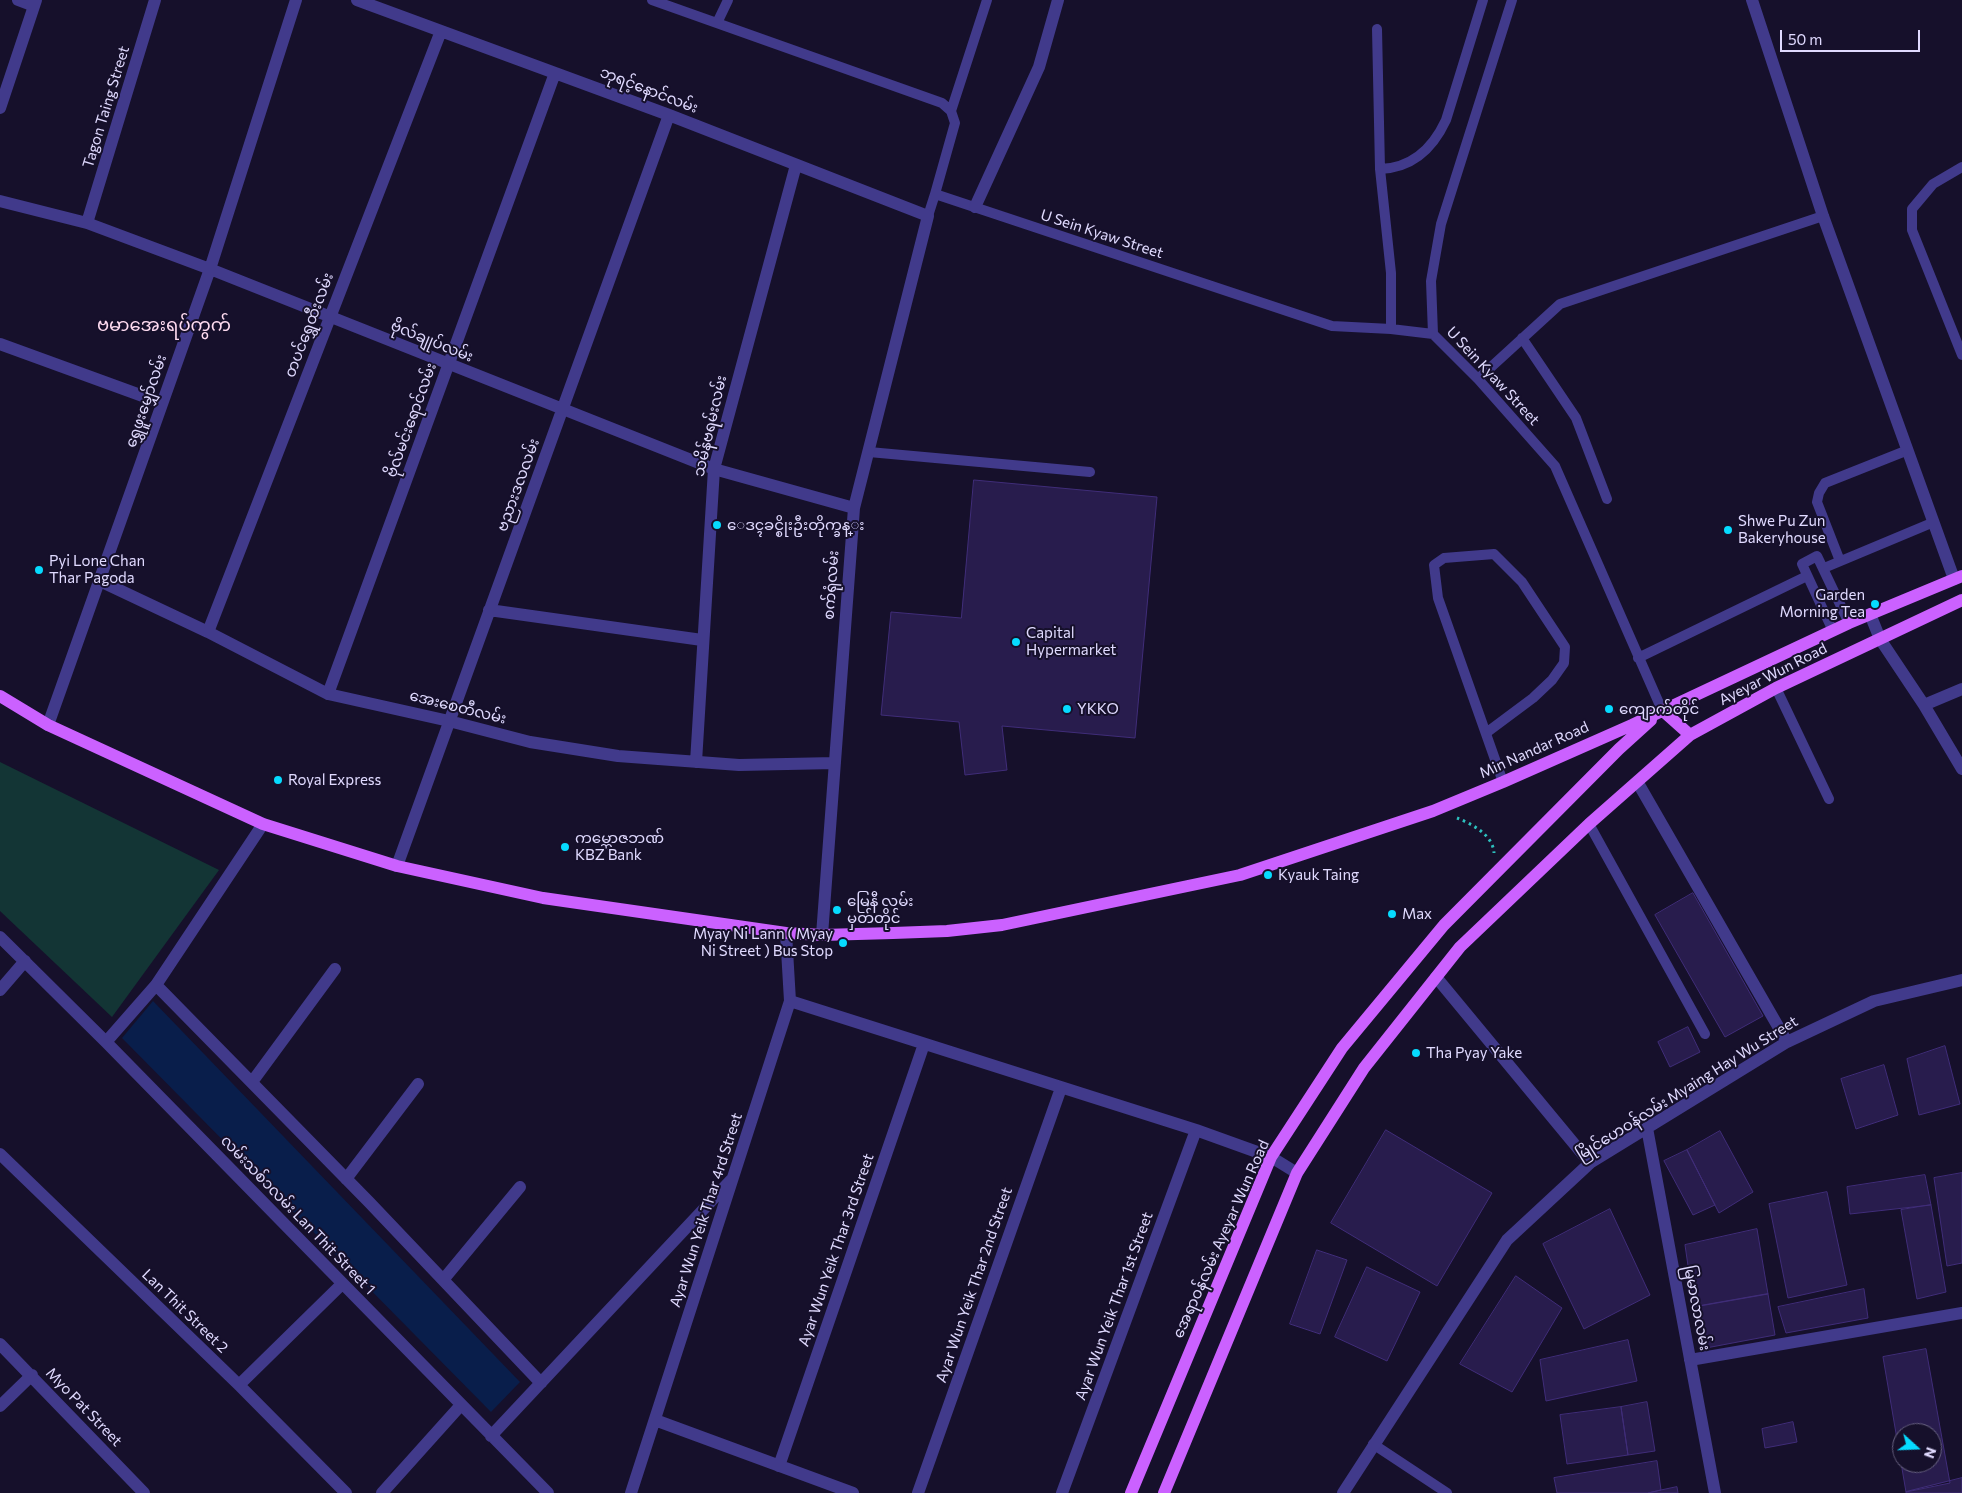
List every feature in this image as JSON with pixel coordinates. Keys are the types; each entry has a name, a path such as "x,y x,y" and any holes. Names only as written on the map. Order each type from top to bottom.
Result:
{"main road":[{"name":"Ayeyar Wun Road","path":"1675,704 1849,623 1958,577"},
{"name":"Ayeyar Wun Road","path":"1436,977 1460,947 1589,824 1638,783 1690,735 1776,688 1962,600"},
{"name":"Min Nandar Road","path":"0,696 48,726 263,824 397,866 543,898 786,933 822,935 947,931 1002,925 1240,875 1433,811 1503,782 1675,704"},
{"path":"1489,879 1662,710 1690,735"},
{"name":"အေရာဝန်လမ်း Ayeyar Wun Road","path":"1130,1493 1271,1157 1342,1048 1438,932 1489,879"},
{"path":"1164,1493 1297,1173 1364,1068 1436,977"}],"street":[{"path":"0,108 35,3 18,0"},
{"name":"Tagon Taing Street","path":"87,223 155,0"},
{"name":"ရွှေဖူးမျှော်လမ်း","path":"48,726 210,269 296,0"},
{"name":"ဘုရင့်နောင်လမ်း","path":"357,0 670,115 928,216"},
{"path":"975,207 1039,67 1058,0"},
{"path":"1752,0 1823,216 1934,522 1958,577"},
{"name":"တပင်ရွှေထီးလမ်း","path":"208,632 441,31"},
{"name":"ဗိုလ်မင်းရောင်လမ်း","path":"328,694 555,73"},
{"name":"ဗညားဒလလမ်း","path":"397,866 670,115"},
{"name":"သမိန်ဗရမ်းလမ်း","path":"696,762 714,469 796,165"},
{"name":"ဗိုလ်ချုပ်လမ်း","path":"0,201 87,223 210,269 714,469 854,508"},
{"name":"စက်ရုံလမ်း","path":"822,935 854,508 928,216"},
{"path":"0,344 162,403"},
{"name":"အေးစေတီလမ်း","path":"100,581 208,632 328,694 449,721 530,742 618,756 739,765 834,763"},
{"path":"489,610 702,640"},
{"path":"1870,614 1880,639 1924,705 1962,769"},
{"path":"1924,705 1962,689"},
{"path":"1638,783 1787,1042"},
{"path":"106,1042 156,985 263,824"},
{"name":"Ayar Wun Yeik Thar 4rd Street","path":"631,1493 790,1002 786,933"},
{"name":"လမ်းသစ်၁လမ်း Lan Thit Street 1","path":"0,937 106,1042 548,1493"},
{"path":"0,990 25,961"},
{"path":"252,1082 335,969"},
{"path":"1436,977 1590,1163"},
{"name":"မြိုင်ဟေဝန်လမ်း Myaing Hay Wu Street","path":"1342,1493 1507,1240 1590,1163 1787,1042 1874,1001 1962,980"},
{"path":"156,985 346,1179 541,1383"},
{"path":"790,1002 1196,1130 1271,1157 1297,1173"},
{"name":"Ayar Wun Yeik Thar 3rd Street","path":"779,1466 924,1044"},
{"path":"346,1179 418,1084"},
{"name":"Ayar Wun Yeik Thar 2nd Street","path":"918,1493 1061,1088"},
{"name":"မြမာလာလမ်း","path":"1647,1128 1715,1493"},
{"name":"Ayar Wun Yeik Thar 1st Street","path":"1062,1493 1196,1130"},
{"name":"Lan Thit Street 2","path":"0,1154 239,1385 346,1493"},
{"path":"492,1436 735,1176"},
{"path":"443,1280 520,1187"},
{"path":"239,1385 342,1284"},
{"path":"1690,1360 1962,1313"},
{"name":"Myo Pat Street","path":"0,1344 144,1493"},
{"path":"0,1406 32,1375"},
{"path":"382,1493 461,1405"},
{"path":"655,1420 853,1493"}],"lane":[{"path":"652,0 942,103 951,111 955,123 928,216"},
{"path":"717,23 728,0"},
{"path":"951,111 987,0"},
{"path":"1380,170 1397,169 1424,153 1439,136 1446,120 1483,0"},
{"path":"1433,334 1431,281 1441,224 1512,0"},
{"path":"1377,29 1380,170 1390,273 1391,329"},
{"path":"1962,167 1932,184 1912,209 1912,230 1962,356"},
{"name":"U Sein Kyaw Street","path":"935,194 1332,326 1391,329 1433,334 1478,379 1555,466 1662,710"},
{"path":"1478,379 1560,304 1823,216"},
{"path":"1522,338 1576,418 1607,499"},
{"path":"1840,560 1817,502 1819,492 1825,483 1908,450"},
{"path":"869,452 1090,472"},
{"path":"1824,568 1934,522"},
{"path":"1486,732 1534,698 1552,680 1564,663 1565,647 1522,582 1494,554 1444,558 1434,564 1438,598 1503,782"},
{"path":"1833,631 1802,564 1817,556 1849,623"},
{"path":"1638,658 1807,576"},
{"path":"1776,688 1829,799"},
{"path":"1589,824 1705,1034"},
{"path":"1373,1444 1447,1493"}],"path":[{"path":"1433,811 1454,816 1472,824 1488,838 1494,849 1489,879"}],"green space":[{"path":"0,762 219,870 112,1017 0,911"}],"water":[{"path":"153,1001 520,1382 491,1412 122,1038"}],"building":[{"name":"Capital Hypermarket","path":"974,480 1157,497 1135,738 1002,726 1007,770 965,775 959,722 881,715 891,612 961,618"},
{"path":"1693,893 1763,1016 1725,1037 1655,915"},
{"path":"1688,1027 1700,1052 1670,1067 1658,1042"},
{"path":"1945,1046 1960,1104 1919,1115 1907,1059"},
{"path":"1884,1065 1898,1115 1856,1129 1841,1079"},
{"path":"1386,1130 1492,1193 1437,1286 1331,1223"},
{"path":"1720,1131 1753,1192 1719,1213 1687,1150"},
{"path":"1687,1150 1715,1205 1693,1215 1664,1161"},
{"path":"1962,1173 1962,1263 1947,1266 1934,1178"},
{"path":"1925,1175 1931,1205 1850,1214 1847,1187"},
{"path":"1827,1192 1847,1285 1788,1298 1769,1204"},
{"path":"1931,1205 1946,1292 1917,1299 1901,1210"},
{"path":"1610,1209 1650,1295 1584,1329 1543,1244"},
{"path":"1757,1229 1768,1294 1694,1307 1685,1245"},
{"path":"1317,1250 1347,1260 1320,1334 1290,1324"},
{"path":"1367,1267 1420,1292 1387,1361 1335,1337"},
{"path":"1516,1276 1562,1308 1512,1392 1460,1364"},
{"path":"1864,1289 1868,1318 1786,1333 1778,1307"},
{"path":"1768,1294 1775,1335 1706,1348 1700,1306"},
{"path":"1628,1340 1637,1381 1546,1401 1540,1360"},
{"path":"1926,1349 1939,1423 1894,1423 1883,1357"},
{"path":"1647,1402 1655,1451 1628,1455 1621,1407"},
{"path":"1621,1407 1628,1455 1567,1464 1560,1415"},
{"path":"1793,1422 1797,1442 1765,1448 1762,1429"},
{"path":"1942,1438 1950,1483 1906,1492 1903,1473 1942,1473"},
{"path":"1657,1461 1661,1490 1648,1493 1557,1493 1554,1478"},
{"path":"1962,1478 1962,1493 1906,1493 1906,1492"},
{"path":"1677,1487 1678,1493 1648,1493 1661,1490"}],"place":[{"name":"ေဒၚခင္စိုးဦးတိုက္ခန္း","path":"717,525"},
{"name":"Shwe Pu Zun Bakeryhouse","path":"1728,530"},
{"name":"Pyi Lone Chan Thar Pagoda","path":"39,570"},
{"name":"Garden Morning Tea","path":"1875,604"},
{"name":"Capital Hypermarket","path":"1016,642"},
{"name":"YKKO","path":"1067,709"},
{"name":"ကျောက်တိုင်","path":"1609,709"},
{"name":"Royal Express","path":"278,780"},
{"name":"ကမ္ဘောဇဘဏ် KBZ Bank","path":"565,847"},
{"name":"Kyauk Taing","path":"1268,875"},
{"name":"မြေနီ လမ်း မှတ်တိုင်","path":"837,910"},
{"name":"Max","path":"1392,914"},
{"name":"Myay Ni Lann ( Myay Ni Street ) Bus Stop","path":"843,943"},
{"name":"Tha Pyay Yake","path":"1416,1053"}],"district":[{"name":"ဗမာအေးရပ်ကွက်","path":"164,325"}]}
